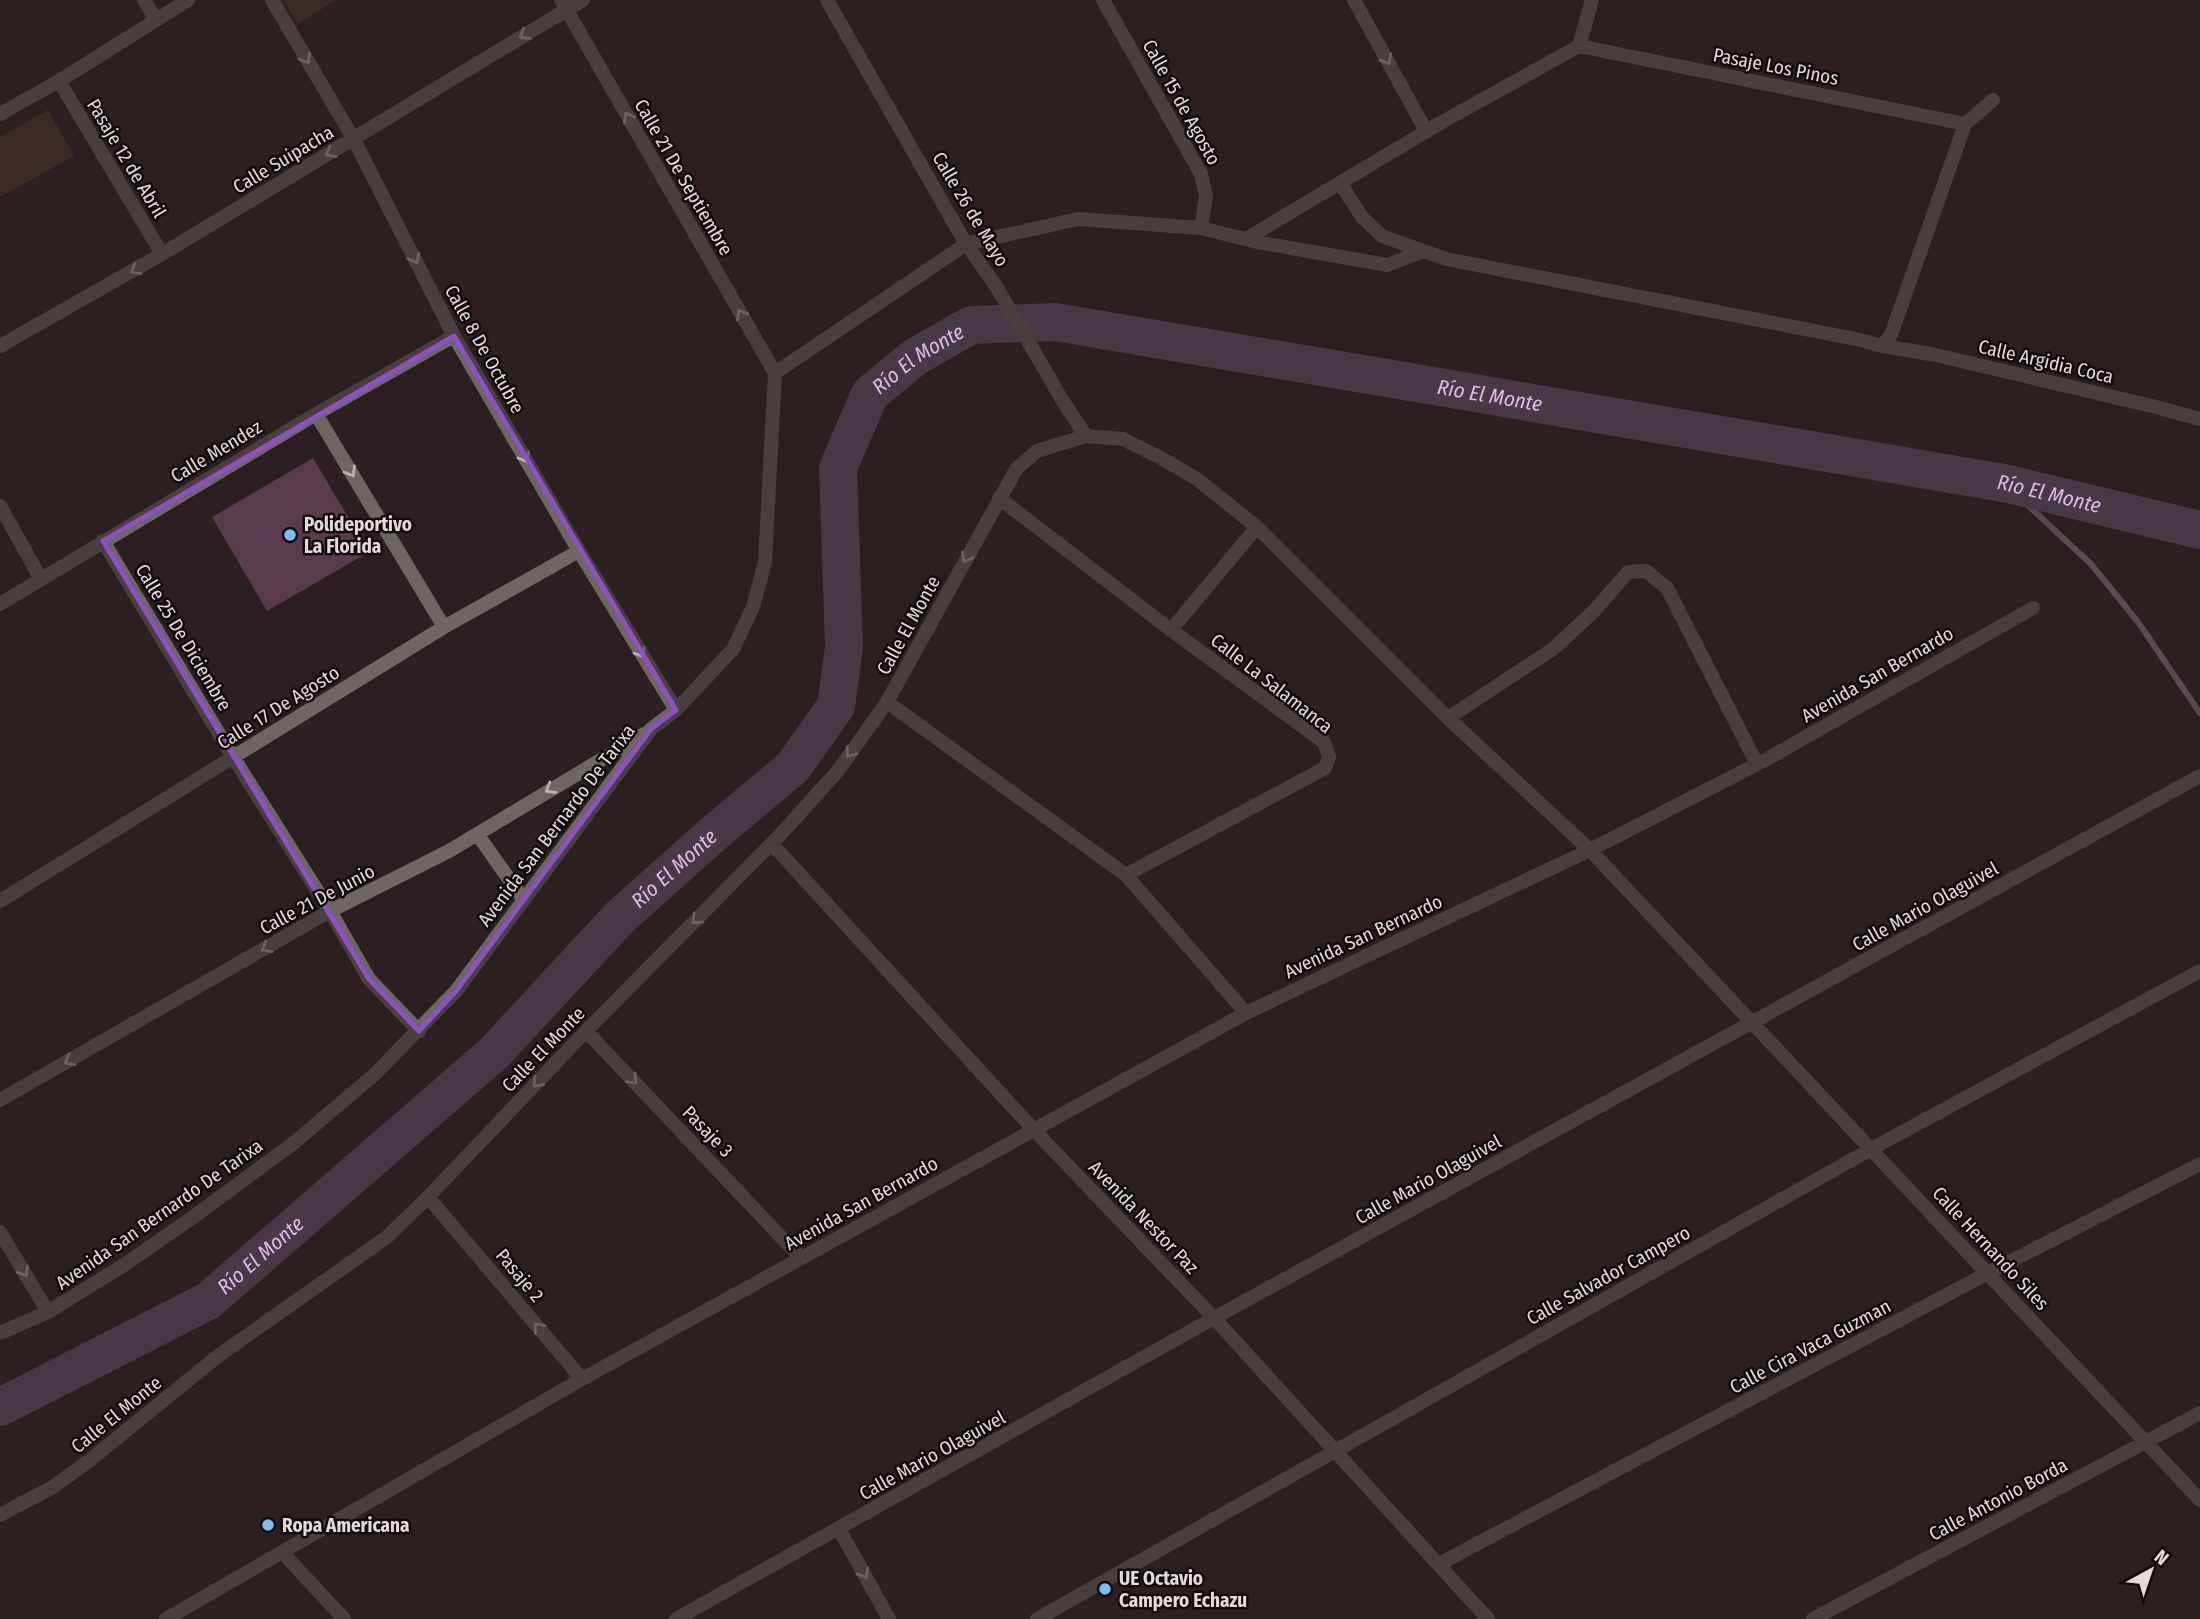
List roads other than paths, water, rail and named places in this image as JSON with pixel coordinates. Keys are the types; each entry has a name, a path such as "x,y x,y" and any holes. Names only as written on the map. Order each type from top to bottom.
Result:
{"street":[{"path":"144,0 156,20"},
{"path":"0,114 59,81 188,0"},
{"name":"Calle 8 De Octubre","path":"272,0 353,138 454,336 579,551 676,710"},
{"name":"Calle Suipacha","path":"0,346 162,254 564,5 583,0"},
{"name":"Calle 26 de Mayo","path":"827,0 966,244 996,286 1086,436"},
{"name":"Calle 15 de Agosto","path":"1103,0 1201,174 1206,196 1202,228"},
{"path":"1354,0 1426,131"},
{"path":"1247,239 1426,131 1579,46 1592,0"},
{"name":"Calle 21 De Septiembre","path":"564,5 775,373"},
{"name":"Pasaje Los Pinos","path":"1579,46 1965,124"},
{"name":"Pasaje 12 de Abril","path":"59,81 162,254"},
{"path":"1881,346 1891,335 1965,124 1993,100"},
{"name":"Calle Argidia Coca","path":"1340,183 1362,217 1382,236 1446,259 1962,361 2200,419"},
{"path":"775,373 966,244 1078,219 1202,228 1387,265 1424,251"},
{"name":"Calle Mendez","path":"0,604 316,414 454,336"},
{"name":"Avenida San Bernardo De Tarixa","path":"0,1333 48,1312 147,1250 295,1142 375,1074 456,991 651,729 676,710 733,649 753,607 765,562 775,373"},
{"path":"316,414 444,626"},
{"path":"999,498 1017,468 1037,451 1086,436 1123,439 1197,479 1257,527 1448,718 1590,850 1753,1023"},
{"name":"Calle La Salamanca","path":"999,498 1324,742 1329,757 1325,768 1126,875"},
{"name":"Calle El Monte","path":"0,1515 53,1487 90,1460 218,1356 387,1237 428,1197 586,1031 772,844 837,772 887,702 999,498"},
{"path":"0,506 41,579"},
{"path":"1171,629 1257,527"},
{"name":"Calle 25 De Diciembre","path":"103,541 369,979 419,1031"},
{"name":"Calle 17 De Agosto","path":"0,901 444,626 579,551"},
{"path":"1448,718 1553,649 1594,611 1628,572 1646,571 1667,588 1757,764"},
{"name":"Avenida San Bernardo","path":"166,1619 582,1379 1246,1013 1590,850 1757,764 2033,608"},
{"path":"887,702 1126,875 1246,1013"},
{"name":"Calle 21 De Junio","path":"0,1100 330,911 449,851 651,729"},
{"name":"Calle Mario Olaguivel","path":"676,1619 1214,1318 2200,776"},
{"path":"477,834 524,900"},
{"name":"Avenida Nestor Paz","path":"772,844 1034,1130 1214,1318 1488,1619"},
{"name":"Calle Salvador Campero","path":"1037,1619 1871,1149 2200,971"},
{"name":"Calle Hernando Siles","path":"1753,1023 2200,1500"},
{"name":"Pasaje 3","path":"586,1031 802,1258"},
{"name":"Calle Cira Vaca Guzman","path":"1439,1564 1988,1273 2200,1164"},
{"name":"Pasaje 2","path":"428,1197 582,1379"},
{"path":"0,1231 48,1312"},
{"name":"Calle Antonio Borda","path":"1813,1619 2200,1413"},
{"path":"839,1529 889,1619"},
{"path":"283,1553 344,1619"}],"waterway":[{"name":"Río El Monte","path":"0,1407 208,1301 494,1053 619,918 793,767 836,706 844,647 838,468 870,394 915,357 971,325 1056,322 2004,483 2200,530"},
{"path":"2004,483 2091,564 2138,622 2200,713"}],"place":[{"name":"Polideportivo La Florida","path":"290,535"},
{"name":"Ropa Americana","path":"268,1525"},
{"name":"UE Octavio Campero Echazu","path":"1105,1589"}]}
